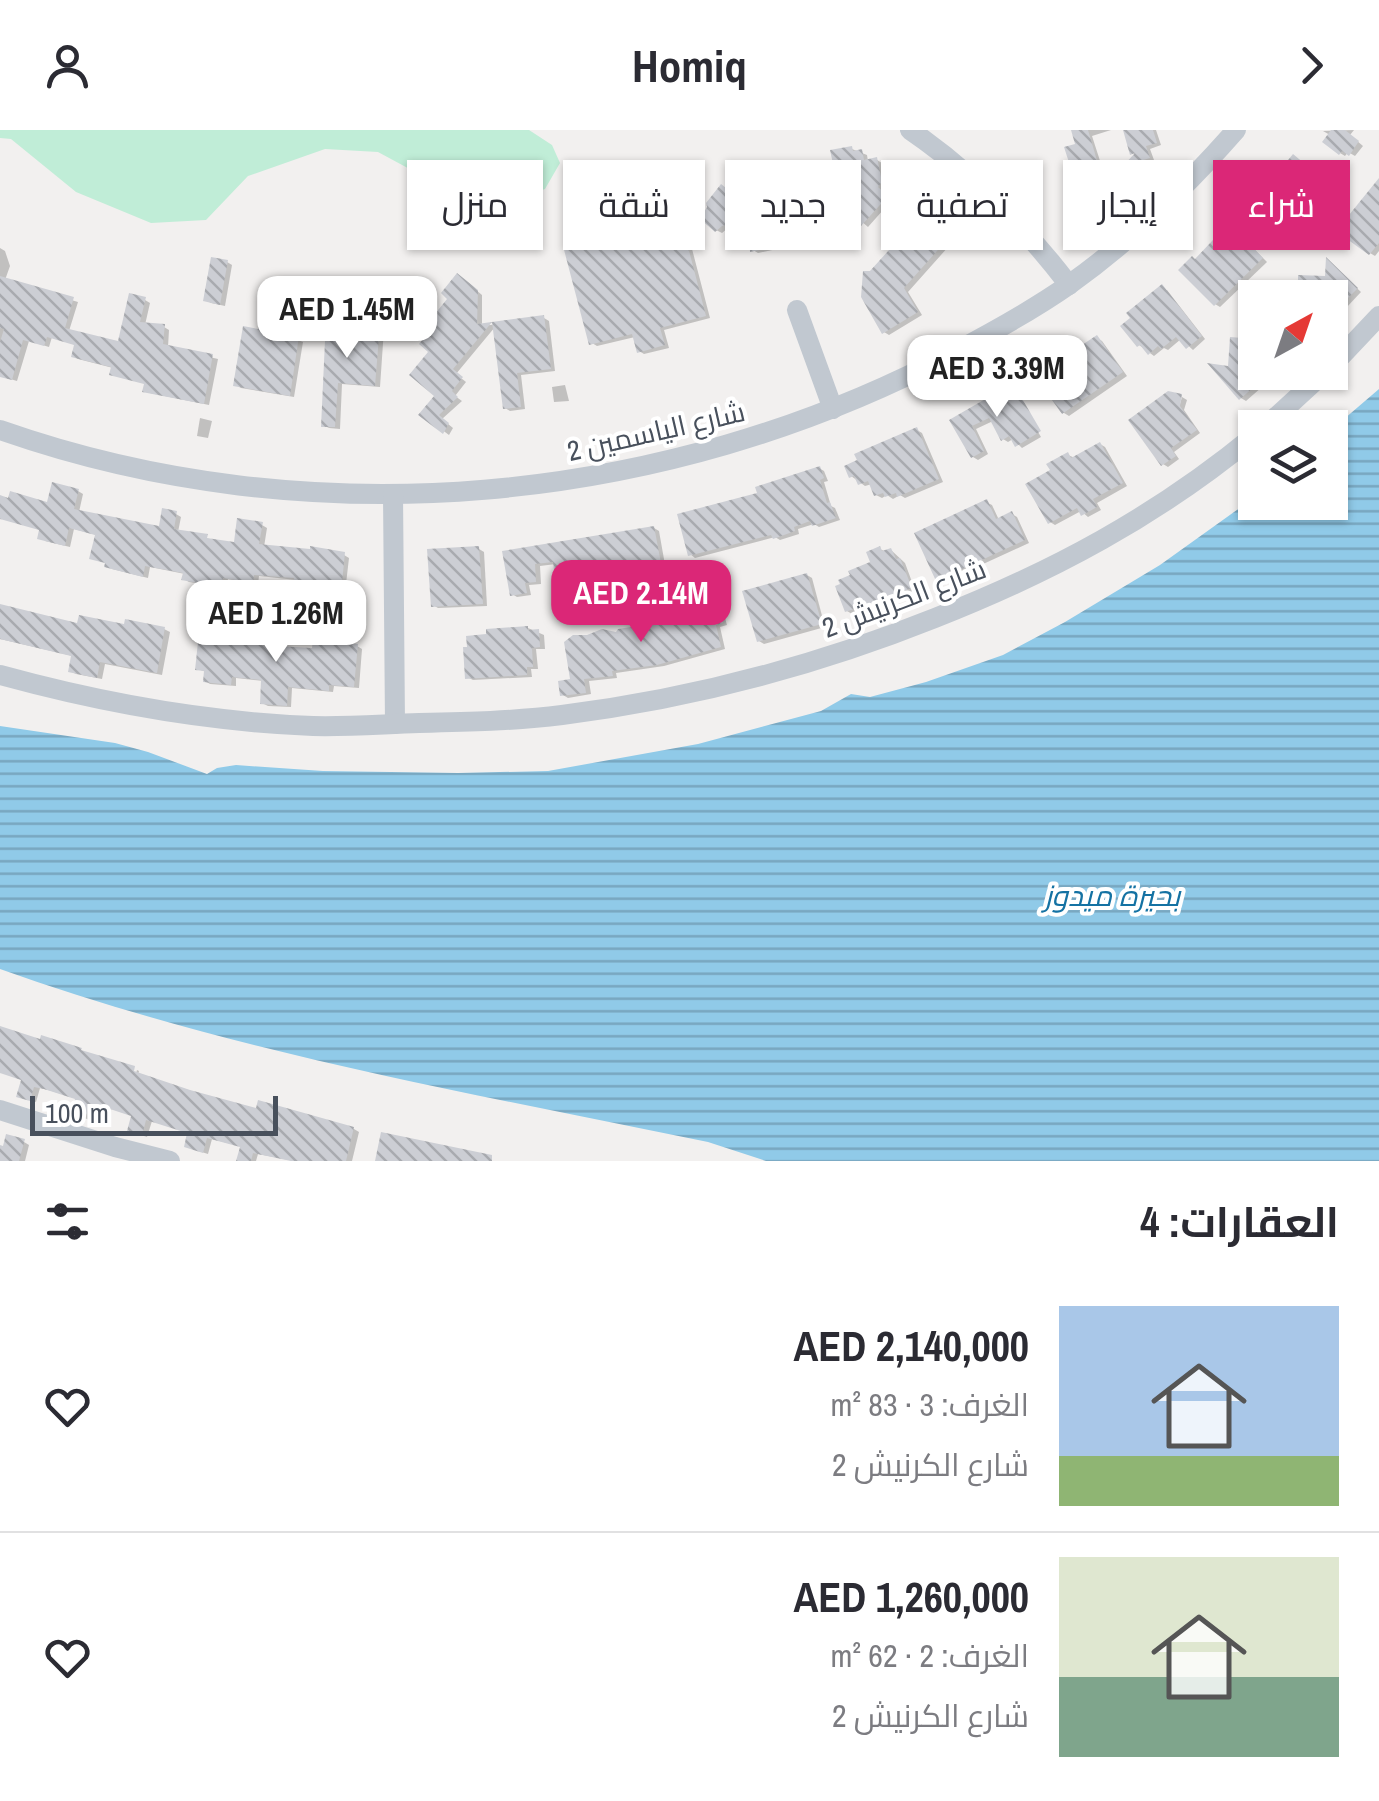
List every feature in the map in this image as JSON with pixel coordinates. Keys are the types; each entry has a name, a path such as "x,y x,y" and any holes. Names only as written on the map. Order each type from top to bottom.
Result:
{"street":[{"path":"910,130 942,151 999,202 1068,285"},
{"name":"شارع الياسمين 2","path":"0,430 117,464 208,481 300,491 483,492 662,464 834,410 962,349 1068,285 1136,232 1236,130"},
{"path":"796,310 834,410"},
{"path":"1348,348 1379,316"},
{"path":"1284,410 1305,390"},
{"name":"شارع الكرنيش 2","path":"0,675 91,698 225,719 310,726 499,721 619,708 737,683 852,649 965,606 1128,527 1238,448"},
{"path":"393,494 395,724"},
{"path":"0,1110 114,1154 170,1161"}],"green space":[{"path":"0,130 529,130 552,145 560,163 543,190 543,160 407,160 407,168 378,152 325,149 248,176 206,220 151,223 76,192 11,139 0,138"}],"water":[{"name":"بحيرة ميدوز","path":"1379,389 1379,1161 766,1161 708,1142 262,1047 86,998 0,969 0,726 115,743 207,774 236,765 323,771 548,771 698,744 821,711 851,694 870,697 1003,655 1160,565 1238,509 1238,520 1348,520 1348,416"}],"building":[{"path":"1071,130 1088,130 1097,160 1068,160 1064,147 1075,144"},
{"path":"1123,130 1153,130 1157,143 1146,146 1150,158 1129,160 1135,153 1130,155"},
{"path":"1331,130 1345,130 1359,141 1349,156 1342,151 1339,155 1322,142"},
{"path":"852,146 853,151 862,149 864,160 877,157 881,204 861,226 861,160 832,160 830,150"},
{"path":"1379,178 1379,243 1369,255 1350,241 1350,214"},
{"path":"721,184 725,187 725,225 715,232 705,223 705,210"},
{"path":"1213,240 1213,250 1255,250 1263,258 1214,306 1178,270 1192,256 1195,259"},
{"path":"564,250 689,250 706,316 660,328 665,345 637,353 632,334 589,345"},
{"path":"889,250 938,250 904,288 918,312 882,334 861,297 863,271 870,271"},
{"path":"211,257 228,260 220,305 203,301"},
{"path":"1326,257 1358,288 1348,298 1348,280 1298,280 1298,275 1325,276"},
{"path":"457,273 478,290 477,324 544,315 551,369 517,373 521,407 503,409 492,322 453,369 463,377 452,391 458,397 439,415 449,423 443,434 418,415 434,396 409,375 428,352 419,344 431,329 426,325 447,299 441,293"},
{"path":"0,276 74,297 65,328 118,341 129,293 146,297 140,322 165,324 163,344 213,354 204,404 142,392 144,384 109,375 111,367 71,357 74,345 47,337 44,346 23,340 12,380 0,377 4,329 0,328"},
{"path":"1162,284 1202,336 1186,349 1176,337 1148,355 1120,326 1130,318 1126,313"},
{"path":"271,293 284,295 280,324 286,325 284,334 299,336 290,396 233,386 243,326 258,329 260,321 267,322"},
{"path":"326,319 380,324 375,386 338,383 335,427 321,427"},
{"path":"1097,335 1123,372 1062,414 1035,376 1060,359 1056,354 1069,345 1073,351"},
{"path":"1230,337 1238,338 1238,390 1250,390 1239,400 1207,363 1228,366"},
{"path":"1013,383 1041,431 1015,447 1009,436 1001,441 989,418 972,426 984,451 971,458 949,420"},
{"path":"1168,391 1182,394 1180,406 1197,430 1171,448 1176,456 1161,466 1128,420"},
{"path":"917,427 939,479 897,497 896,493 885,497 883,493 874,496 868,481 858,485 854,476 849,478 844,466 857,460 854,454"},
{"path":"1100,442 1123,483 1093,499 1097,507 1081,516 1077,508 1048,524 1025,484 1050,470 1046,464 1068,452 1071,458"},
{"path":"820,466 827,503 830,502 836,518 812,526 810,521 773,539 771,535 688,556 677,514 757,493 755,487"},
{"path":"52,482 79,489 74,509 159,526 162,508 177,511 174,529 208,534 207,538 234,542 237,518 263,522 259,544 345,552 342,583 324,582 324,587 293,584 294,578 254,575 253,583 223,578 222,587 181,580 183,573 145,566 143,577 89,559 95,535 69,528 65,546 37,539 39,530 0,519 0,495 8,498 10,491 47,502"},
{"path":"987,499 996,519 1012,511 1025,540 936,581 914,533"},
{"path":"654,526 663,574 599,585 596,572 555,579 553,562 535,564 536,582 525,583 527,593 510,596 502,551"},
{"path":"479,546 483,604 431,607 427,549"},
{"path":"880,546 882,551 891,548 896,559 900,558 912,588 897,593 898,597 845,612 835,586 840,584 838,580 870,562 866,552"},
{"path":"807,573 822,624 757,642 742,591"},
{"path":"716,596 723,623 716,625 721,647 657,665 612,671 613,676 584,679 586,693 560,696 558,681 570,679 564,642 573,635 602,629 616,632 651,624 649,617 699,610 696,601"},
{"path":"0,604 77,623 79,615 165,627 157,673 100,662 97,678 68,672 71,656 0,639"},
{"path":"528,626 528,630 539,629 540,647 532,648 533,667 527,667 527,675 465,679 466,636 486,634 486,629"},
{"path":"203,631 240,633 239,644 312,648 313,639 358,644 354,687 329,685 329,691 288,687 287,706 260,704 261,680 232,677 231,685 203,682 204,671 195,670"},
{"path":"0,1026 82,1048 190,1090 256,1108 258,1100 354,1127 346,1161 291,1161 253,1153 251,1161 236,1161 240,1147 207,1138 203,1153 184,1147 187,1133 146,1120 142,1136 127,1131 131,1116 101,1106 100,1110 89,1106 85,1119 70,1115 75,1099 44,1089 34,1087 30,1101 16,1097 21,1080 0,1073"},
{"path":"381,1132 492,1155 492,1161 375,1161"},
{"path":"6,1134 25,1139 19,1161 0,1161 0,1145 3,1146"}]}
